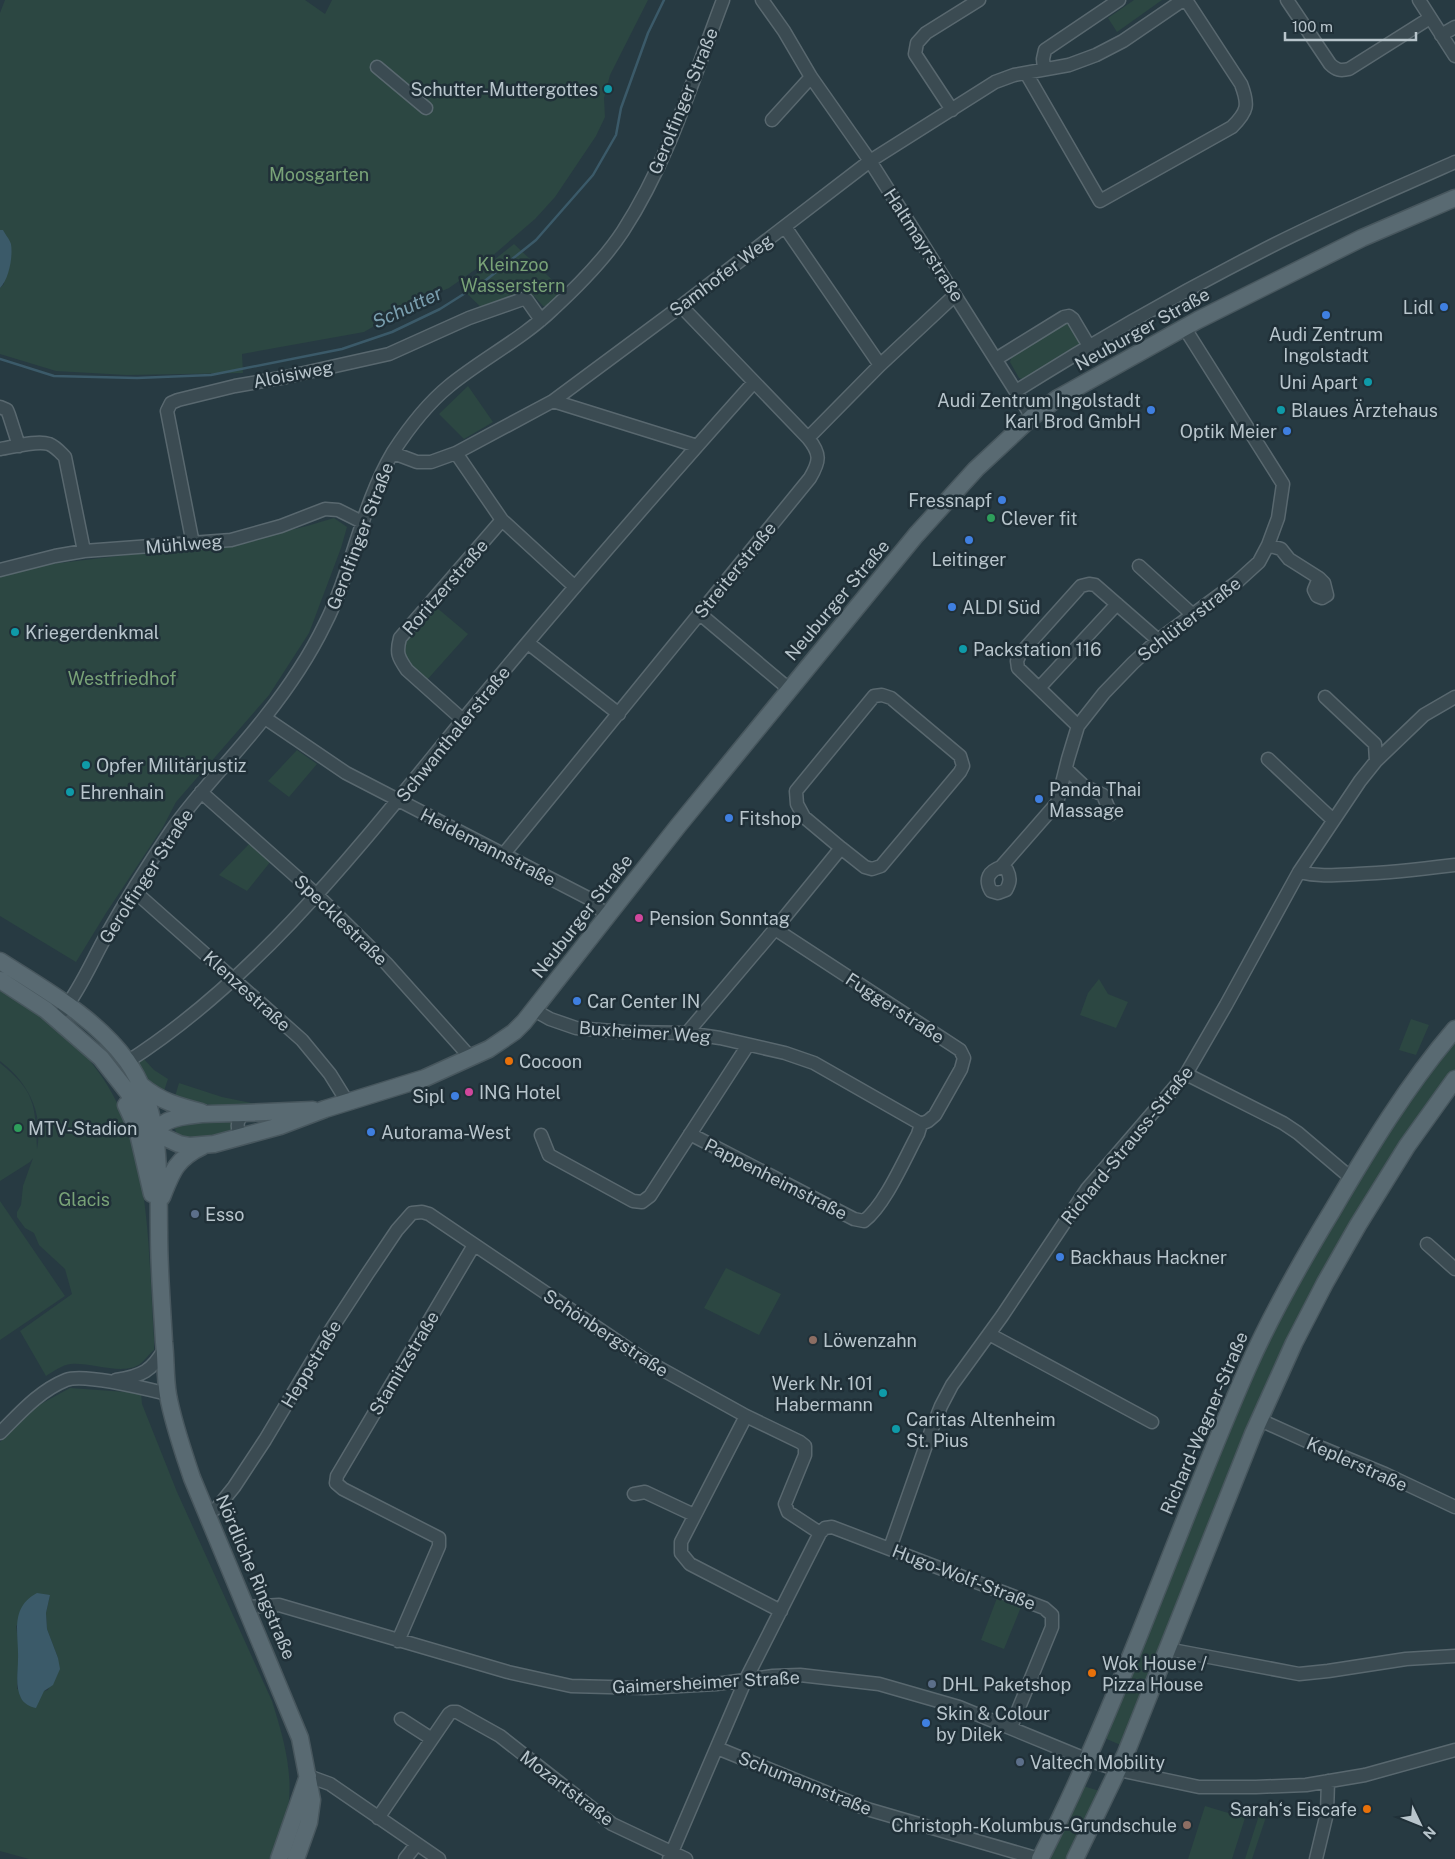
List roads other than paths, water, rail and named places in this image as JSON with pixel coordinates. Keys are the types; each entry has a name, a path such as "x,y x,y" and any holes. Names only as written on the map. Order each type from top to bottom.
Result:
{"main road":[{"name":"Neuburger Straße","path":"160,1203 175,1166 187,1155 204,1146 297,1121 425,1078 499,1044 514,1032 534,1010 789,689 941,506 997,448 1032,417 1058,398 1184,327 1362,238 1455,198"},
{"path":"0,961 67,1005 101,1032 127,1062 140,1084 155,1132 160,1203 158,1231"},
{"path":"0,980 56,1018 90,1048 109,1067 155,1132"},
{"name":"Richard-Wagner-Straße","path":"1039,1859 1088,1760 1209,1458 1248,1366 1292,1278 1351,1178 1412,1084 1455,1029"},
{"path":"109,1067 136,1129 158,1231"},
{"path":"1075,1859 1118,1770 1260,1420 1298,1336 1353,1233 1407,1146 1455,1079"},
{"name":"Neuburger Straße","path":"140,1084 150,1093 167,1103 208,1114"},
{"name":"Neuburger Straße","path":"204,1146 179,1144 155,1132 167,1121 208,1114 326,1110"},
{"path":"144,1159 146,1149 155,1132"},
{"name":"Nördliche Ringstraße","path":"158,1231 168,1394 181,1445 207,1513 295,1724 308,1776 312,1809 296,1859"},
{"path":"279,1859 308,1776"}],"street":[{"name":"Gerolfinger Straße","path":"56,1018 67,1005 133,890 170,832 201,792 265,718 306,659 327,621 362,522 393,453 412,426 448,387 541,320 603,256 621,234 644,197 674,134 723,0"},
{"name":"Haltmayrstraße","path":"762,0 784,31 811,77 870,162 1032,417"},
{"path":"952,110 916,54 917,43 926,33 979,0"},
{"path":"1044,69 1042,59 1045,50 1119,0"},
{"path":"1026,73 1100,201 1232,127 1244,116 1246,98 1241,84 1184,0"},
{"name":"Samhofer Weg","path":"393,453 417,462 431,462 456,453 554,401 870,162 996,82 1014,75 1069,65 1096,55 1123,41 1184,0"},
{"path":"1286,0 1330,64 1335,69 1341,71 1349,69 1430,18"},
{"path":"1418,0 1455,56"},
{"path":"1442,35 1455,27"},
{"path":"377,67 426,108"},
{"path":"772,120 811,77"},
{"name":"Neuburger Straße","path":"1016,391 1089,346 1257,253 1455,162"},
{"path":"785,227 880,364"},
{"path":"681,306 808,438 880,364 955,295"},
{"name":"Aloisiweg","path":"193,544 167,411 171,403 235,386 390,354 469,318 523,300 527,300 541,320"},
{"name":"Neuburger Straße","path":"996,359 1064,317 1069,316 1073,319 1089,346"},
{"name":"Schlüterstraße","path":"1001,867 1057,803 1078,726 1108,688 1158,640 1237,582 1259,562 1268,545 1278,518 1283,484 1184,327"},
{"name":"Schwanthalerstraße","path":"127,1062 196,1012 234,978 317,895 398,801 463,720 575,587 754,382"},
{"path":"554,401 697,446"},
{"path":"0,407 7,410 10,415 19,446"},
{"name":"Streiterstraße","path":"503,855 810,478 817,466 818,456 816,448 808,438"},
{"path":"0,449 38,443 48,444 56,448 65,457 84,551"},
{"path":"456,453 502,520 575,587"},
{"name":"Mühlweg","path":"0,570 55,556 84,551 231,540 281,526 325,509 338,510 362,522"},
{"name":"Roritzerstraße","path":"463,720 406,670 397,650 400,638 502,520"},
{"path":"1268,545 1281,549 1289,559 1318,578"},
{"path":"1138,566 1193,615"},
{"path":"1078,726 1018,668 1017,661 1020,654 1081,586 1095,585 1158,640"},
{"path":"1039,688 1117,604"},
{"path":"700,614 789,689"},
{"path":"528,644 619,714"},
{"path":"882,694 891,698 960,756 963,766 881,866 872,869 865,867 841,848 804,817 797,804 796,791 874,696 882,694"},
{"path":"1325,697 1375,744 1376,761"},
{"name":"Richard-Strauss-Straße","path":"890,1548 941,1406 952,1385 990,1334 1088,1190 1186,1074 1299,872 1360,781 1376,761 1424,715 1455,698"},
{"name":"Heidemannstraße","path":"265,718 346,773 588,898 607,916"},
{"path":"1268,759 1333,820"},
{"path":"1066,770 1084,786 1103,795 1111,814"},
{"name":"Specklestraße","path":"201,792 317,895 386,963 471,1058"},
{"path":"687,1033 841,848"},
{"path":"1299,872 1317,876 1367,874 1412,871 1455,865"},
{"name":"Klenzestraße","path":"133,890 302,1040 330,1074 348,1103"},
{"name":"Fuggerstraße","path":"775,929 960,1050 964,1058 961,1069 935,1115 928,1122 921,1124 918,1134 881,1202 873,1214 864,1220"},
{"name":"Buxheimer Weg","path":"534,1010 550,1019 576,1028 625,1032 687,1033 720,1038 785,1053 814,1063 921,1124"},
{"path":"541,1135 549,1155 634,1201 642,1202 650,1196 748,1046"},
{"path":"1186,1074 1283,1123 1304,1137 1351,1178"},
{"path":"244,1113 238,1120 237,1126 239,1132 245,1135"},
{"name":"Pappenheimstraße","path":"690,1134 854,1219 864,1220"},
{"name":"Schönbergstraße","path":"412,1213 422,1212 430,1214 645,1360 746,1416 800,1442 805,1446 805,1455 785,1504 788,1512 820,1533"},
{"name":"Heppstraße","path":"207,1513 217,1508 234,1486 265,1440 332,1328 397,1230 412,1213"},
{"path":"1427,1244 1455,1269"},
{"name":"Stamitzstraße","path":"398,1640 439,1546 439,1538 342,1489 336,1483 342,1467 474,1245"},
{"path":"990,1334 1152,1422"},
{"path":"112,1381 141,1375 150,1368 165,1348"},
{"path":"0,1432 31,1402 49,1388 68,1379 86,1378 112,1381 168,1394"},
{"path":"746,1416 681,1542 681,1553 690,1564 781,1611"},
{"name":"Keplerstraße","path":"1260,1420 1385,1474 1455,1507"},
{"path":"634,1494 645,1492 694,1515"},
{"name":"Hugo-Wolf-Straße","path":"820,1533 825,1528 832,1526 1044,1608 1052,1615 1052,1626 1011,1727"},
{"path":"670,1856 746,1679 820,1533"},
{"name":"Gaimersheimer Straße","path":"247,1607 279,1605 508,1672 571,1686 645,1688 716,1684 746,1679 800,1675 879,1684 960,1707 1088,1760 1118,1770 1199,1786 1256,1788 1298,1786 1365,1775 1455,1750"},
{"path":"1167,1649 1299,1674 1406,1659 1455,1656"},
{"name":"Mozartstraße","path":"432,1739 452,1712 457,1712 500,1736 612,1824 670,1856 686,1859"},
{"path":"378,1818 432,1739 401,1719"},
{"name":"Schumannstraße","path":"717,1748 867,1809 1039,1859"},
{"path":"308,1776 330,1784 416,1845 439,1859"},
{"path":"1316,1859 1326,1813 1328,1781"},
{"path":"405,1859 416,1845"}],"water":[{"path":"0,230 3,230 11,244 11,261 8,274 0,288"},
{"path":"37,1593 50,1595 46,1613 47,1629 60,1669 53,1685 44,1691 36,1708 29,1706 22,1700 17,1684 17,1622 22,1606"}],"waterway":[{"name":"Schutter","path":"0,359 54,376 137,378 211,375 342,349 392,332 440,309 486,280 536,240 593,175 616,135 621,108 648,33 664,0"}],"place":[{"name":"Schutter-Muttergottes","path":"608,89"},
{"name":"Lidl","path":"1444,307"},
{"name":"Audi Zentrum Ingolstadt","path":"1326,315"},
{"name":"Uni Apart","path":"1368,382"},
{"name":"Audi Zentrum Ingolstadt Karl Brod GmbH","path":"1151,410"},
{"name":"Blaues Ärztehaus","path":"1281,410"},
{"name":"Optik Meier","path":"1287,431"},
{"name":"Fressnapf","path":"1002,500"},
{"name":"Clever fit","path":"991,518"},
{"name":"Leitinger","path":"969,540"},
{"name":"ALDI Süd","path":"952,607"},
{"name":"Kriegerdenkmal","path":"15,632"},
{"name":"Packstation 116","path":"963,649"},
{"name":"Opfer Militärjustiz","path":"86,765"},
{"name":"Ehrenhain","path":"70,792"},
{"name":"Panda Thai Massage","path":"1039,799"},
{"name":"Fitshop","path":"729,818"},
{"name":"Pension Sonntag","path":"639,918"},
{"name":"Car Center IN","path":"577,1001"},
{"name":"Cocoon","path":"509,1061"},
{"name":"ING Hotel","path":"469,1092"},
{"name":"Sipl","path":"455,1096"},
{"name":"MTV-Stadion","path":"18,1128"},
{"name":"Autorama-West","path":"371,1132"},
{"name":"Esso","path":"195,1214"},
{"name":"Backhaus Hackner","path":"1060,1257"},
{"name":"Löwenzahn","path":"813,1340"},
{"name":"Werk Nr. 101 Habermann","path":"883,1393"},
{"name":"Caritas Altenheim St. Pius","path":"896,1429"},
{"name":"Wok House / Pizza House","path":"1092,1673"},
{"name":"DHL Paketshop","path":"932,1684"},
{"name":"Skin & Colour by Dilek","path":"926,1723"},
{"name":"Valtech Mobility","path":"1020,1762"},
{"name":"Sarah‘s Eiscafe","path":"1367,1809"},
{"name":"Christoph-Kolumbus-Grundschule","path":"1187,1825"}],"park label":[{"name":"Moosgarten","path":"319,174"},
{"name":"Kleinzoo Wasserstern","path":"513,274"},
{"name":"Westfriedhof","path":"122,678"},
{"name":"Glacis","path":"84,1199"}]}
